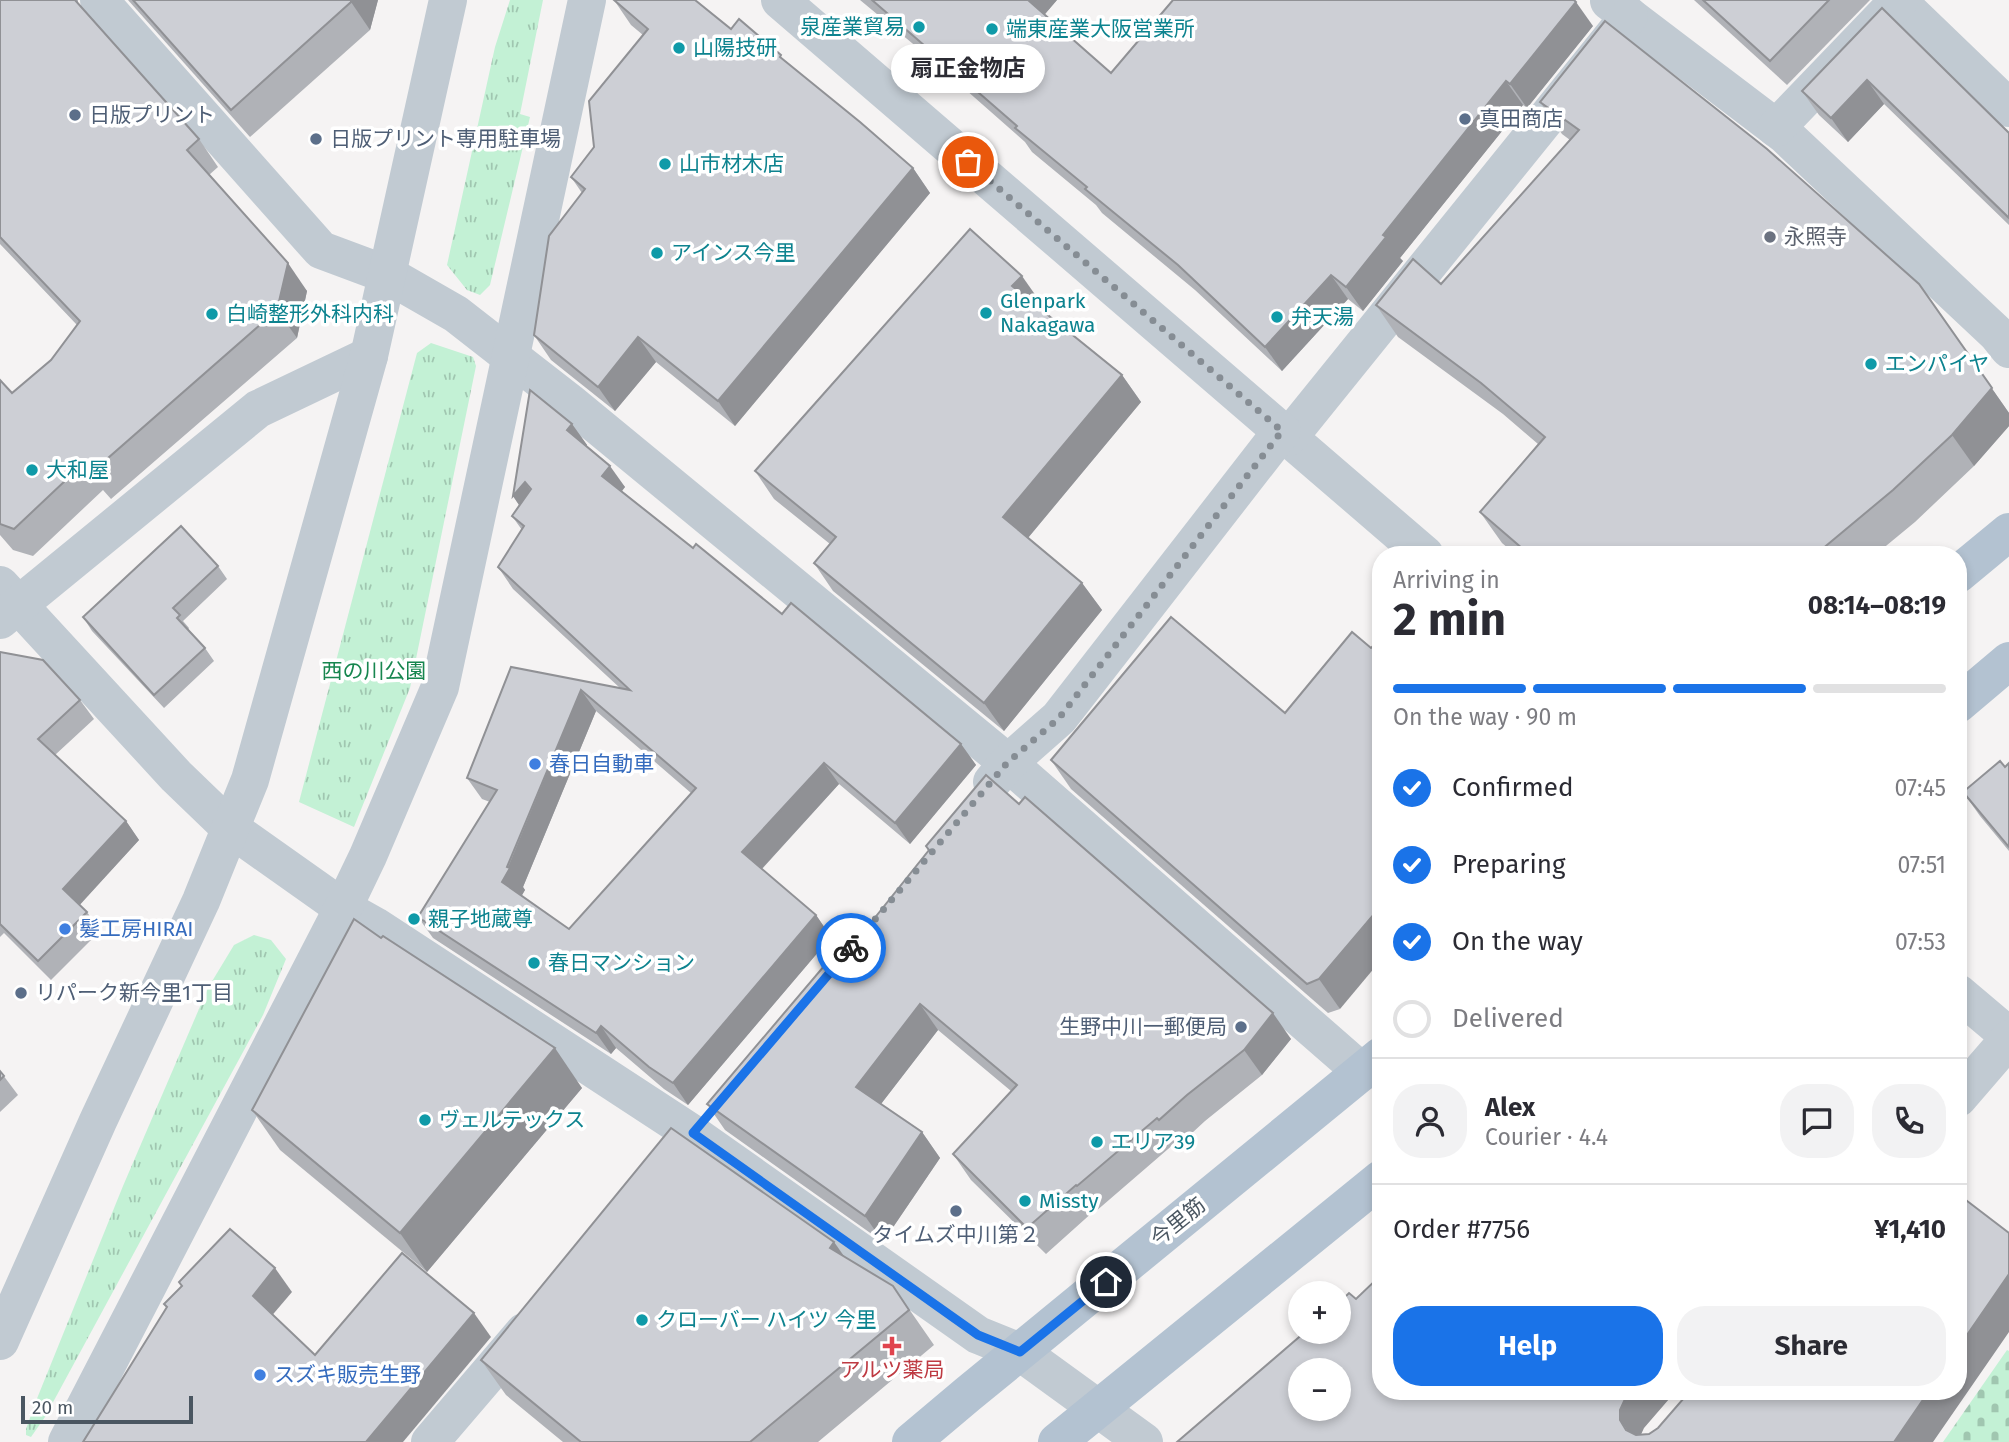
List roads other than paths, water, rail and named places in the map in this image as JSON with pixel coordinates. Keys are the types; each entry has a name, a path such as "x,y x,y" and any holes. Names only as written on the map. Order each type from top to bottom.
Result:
{"main road":[{"path":"1967,567 2009,532"},
{"path":"1967,696 2009,661"},
{"name":"今里筋","path":"912,1442 1371,1064"},
{"path":"1056,1442 1372,1185"}],"street":[{"path":"99,0 320,250 388,275 456,314 579,411 1371,1064"},
{"path":"0,1342 11,1278 104,1109 201,901 250,780 369,356 448,0"},
{"path":"67,1442 343,908 440,687 587,0"},
{"path":"780,0 1414,546"},
{"path":"1776,128 1899,0 2009,108"},
{"path":"972,805 1007,763 1059,718 1286,434 1618,8 1776,128 2005,335"},
{"path":"369,356 258,409 6,603 230,828 343,908 375,926 693,1134 978,1335 1020,1352 1144,1442"},
{"path":"1967,1001 2009,1038 1967,1087"},
{"path":"430,1442 548,1304"}],"place":[{"name":"泉産業貿易","path":"919,27"},
{"name":"端東産業大阪営業所","path":"992,29"},
{"name":"山陽技研","path":"679,48"},
{"name":"日版プリント","path":"75,115"},
{"name":"真田商店","path":"1465,119"},
{"name":"日版プリント専用駐車場","path":"316,139"},
{"name":"扇正金物店","path":"968,162"},
{"name":"山市材木店","path":"665,164"},
{"name":"永照寺","path":"1770,237"},
{"name":"アインス今里","path":"657,253"},
{"name":"Glenpark Nakagawa","path":"986,313"},
{"name":"白崎整形外科内科","path":"212,314"},
{"name":"弁天湯","path":"1277,317"},
{"name":"エンパイヤ","path":"1871,364"},
{"name":"大和屋","path":"32,470"},
{"name":"春日自動車","path":"535,764"},
{"name":"親子地蔵尊","path":"414,919"},
{"name":"髪工房HIRAI","path":"65,929"},
{"name":"春日マンション","path":"534,963"},
{"name":"リパーク新今里1丁目","path":"21,993"},
{"name":"生野中川一郵便局","path":"1241,1027"},
{"name":"ヴェルテックス","path":"425,1120"},
{"name":"エリア39","path":"1097,1142"},
{"name":"Missty","path":"1025,1201"},
{"name":"タイムズ中川第２","path":"956,1211"},
{"name":"クローバー ハイツ 今里","path":"642,1320"},
{"name":"アルツ薬局","path":"892,1346"},
{"name":"スズキ販売生野","path":"260,1375"}],"park label":[{"name":"西の川公園","path":"374,671"}]}
